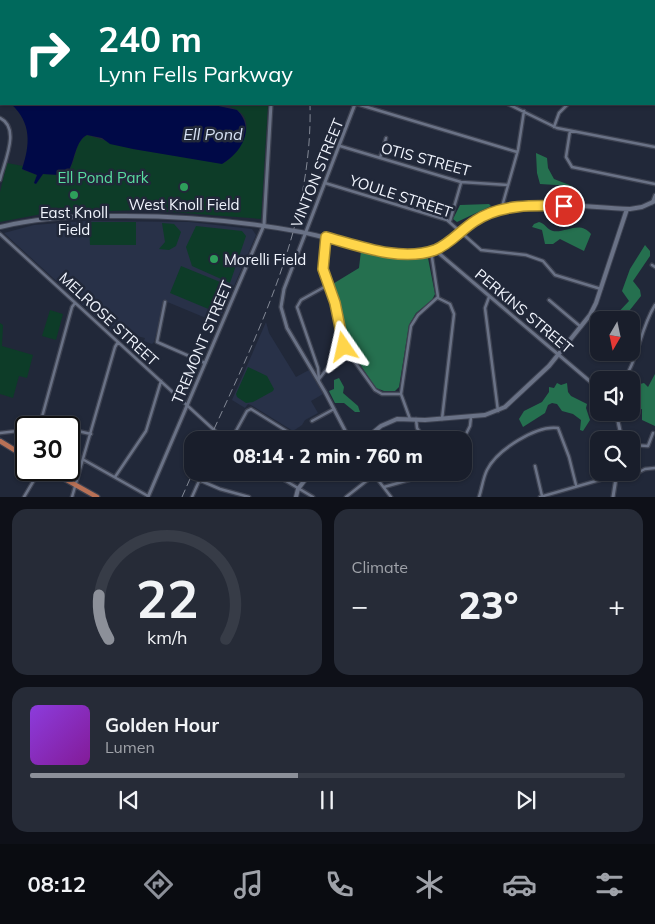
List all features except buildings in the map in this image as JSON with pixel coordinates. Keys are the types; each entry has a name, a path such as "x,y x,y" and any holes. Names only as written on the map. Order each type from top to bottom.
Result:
{"main road":[{"path":"0,227 43,218 138,215 200,218 264,225 305,232 390,252 412,253 433,250 480,218 504,209 554,205 627,209 654,202"},
{"path":"376,431 386,423 397,419 471,417 498,411 559,355 594,308 627,209"},
{"path":"0,442 15,451"},
{"path":"68,481 97,496"},
{"path":"296,496 298,489 304,481"}],"street":[{"name":"TREMONT STREET","path":"148,496 264,225 271,105"},
{"name":"VINTON STREET","path":"345,431 318,380 288,331 281,307 283,292 305,232 356,105"},
{"path":"359,105 517,152"},
{"path":"510,105 554,127 655,147"},
{"path":"554,127 559,113 567,105"},
{"path":"504,209 524,112"},
{"path":"0,118 8,124 11,133 0,180"},
{"path":"570,131 566,156 572,167 655,184"},
{"path":"380,158 386,138"},
{"name":"OTIS STREET","path":"340,146 461,183 508,185"},
{"name":"YOULE STREET","path":"325,183 450,221 481,250 526,254 543,261 555,275 601,289"},
{"path":"450,221 461,183"},
{"path":"654,202 655,195"},
{"name":"MELROSE STREET","path":"0,234 215,431"},
{"path":"326,237 322,262 335,303 344,347 375,390 382,394 401,394"},
{"path":"410,418 401,394 411,326 418,315 438,298 439,292 432,270 433,250"},
{"name":"PERKINS STREET","path":"433,250 590,381"},
{"path":"318,380 318,368 297,307 300,301 328,285"},
{"path":"489,297 485,307 498,411"},
{"path":"438,298 450,304 454,314 442,418"},
{"path":"549,300 581,326"},
{"path":"166,302 157,342 205,363"},
{"path":"42,416 72,307 76,303"},
{"path":"629,371 643,329 655,305"},
{"path":"72,496 77,486 115,346 118,342"},
{"path":"318,380 344,347"},
{"path":"115,477 145,432 161,381"},
{"path":"236,431 251,409 286,431"},
{"path":"312,422 334,409"},
{"path":"466,431 471,417"},
{"path":"416,419 419,431"},
{"path":"479,496 487,471 500,452 541,429 558,428 570,457 576,485"},
{"path":"0,433 15,431"},
{"path":"80,432 91,434"},
{"path":"640,445 649,446 653,433"},
{"path":"84,460 148,496"},
{"path":"535,466 541,496 591,481"},
{"path":"640,471 655,468"},
{"path":"24,496 33,481"},
{"path":"192,496 200,481"},
{"path":"202,481 220,489 249,496"},
{"path":"285,481 313,496"},
{"path":"346,496 364,481"},
{"path":"379,481 391,496"},
{"path":"384,487 406,481"},
{"path":"613,496 616,481"}],"shaded area":[{"path":"85,221 189,222 252,229 256,235 218,323 165,301 152,344 144,341 145,338 121,332 113,333 4,233 34,225"},
{"path":"266,322 269,333 296,377 309,370 323,394 311,401 318,413 305,420 302,425 293,431 251,405 248,404 245,408 232,400"}],"green space":[{"name":"Ell Pond Park","path":"232,105 268,105 261,219 145,210 47,213 0,222 0,192 7,163 23,166 23,170 37,175 34,183 36,184 43,174 64,175 71,166 79,143 87,135 133,149 224,163 231,158 242,142 246,126 245,118 239,111 230,107"},
{"path":"536,153 547,158 548,168 554,179 572,186 540,184 537,173"},
{"path":"489,204 491,206 457,222 453,219 460,205"},
{"path":"89,222 136,222 136,245 90,245"},
{"path":"539,222 553,231 578,227 587,230 591,234 584,251 560,239 553,244 545,244 542,230 532,227"},
{"path":"162,223 174,224 181,232 176,246 169,250 159,249 165,242"},
{"name":"Morelli Field","path":"196,226 242,231 246,236 230,283 192,266 186,247"},
{"path":"645,245 650,251 650,256 633,281 640,290 641,296 629,311 620,311 629,301 622,291 630,269"},
{"path":"361,251 394,257 428,258 435,294 432,300 416,313 409,325 399,387 395,391 384,391 376,388 349,348 331,285 359,268"},
{"path":"181,266 230,286 218,313 170,293"},
{"path":"50,310 63,314 56,340 42,336"},
{"path":"0,323 3,325 2,346 33,355 27,378 19,376 13,398 0,394"},
{"path":"248,367 267,376 274,389 253,402 246,403 237,397 236,394"},
{"path":"655,374 655,426 642,420 642,409 640,410 640,384 644,383 648,387"},
{"path":"339,378 344,387 343,393 358,406 360,412 355,412 344,403 335,403 329,391 334,389 334,380"},
{"path":"557,383 561,385 567,383 568,392 571,396 587,404 586,408 590,420 583,431 580,430 581,420 573,414 562,411 557,404 552,403 548,405 545,413 523,427 519,419 524,411 542,402 549,392 549,387 554,388"}],"water":[{"name":"Ell Pond","path":"12,105 214,105 237,110 243,117 246,133 235,154 222,164 133,149 110,144 102,138 87,135 80,142 68,172 59,175 43,174 36,184 34,183 37,175 22,169 28,143 26,127 18,111"}],"railway":[{"path":"213,431 263,318 279,277 292,235 309,149 310,105"},
{"path":"182,497 189,481"}],"place":[{"name":"West Knoll Field","path":"184,187"},
{"name":"East Knoll Field","path":"74,195"},
{"name":"Morelli Field","path":"214,259"}],"route":[{"path":"344,347 335,303 323,269 322,257 326,237 390,252 422,253 441,247 474,221 490,213 515,207 564,206"}]}
